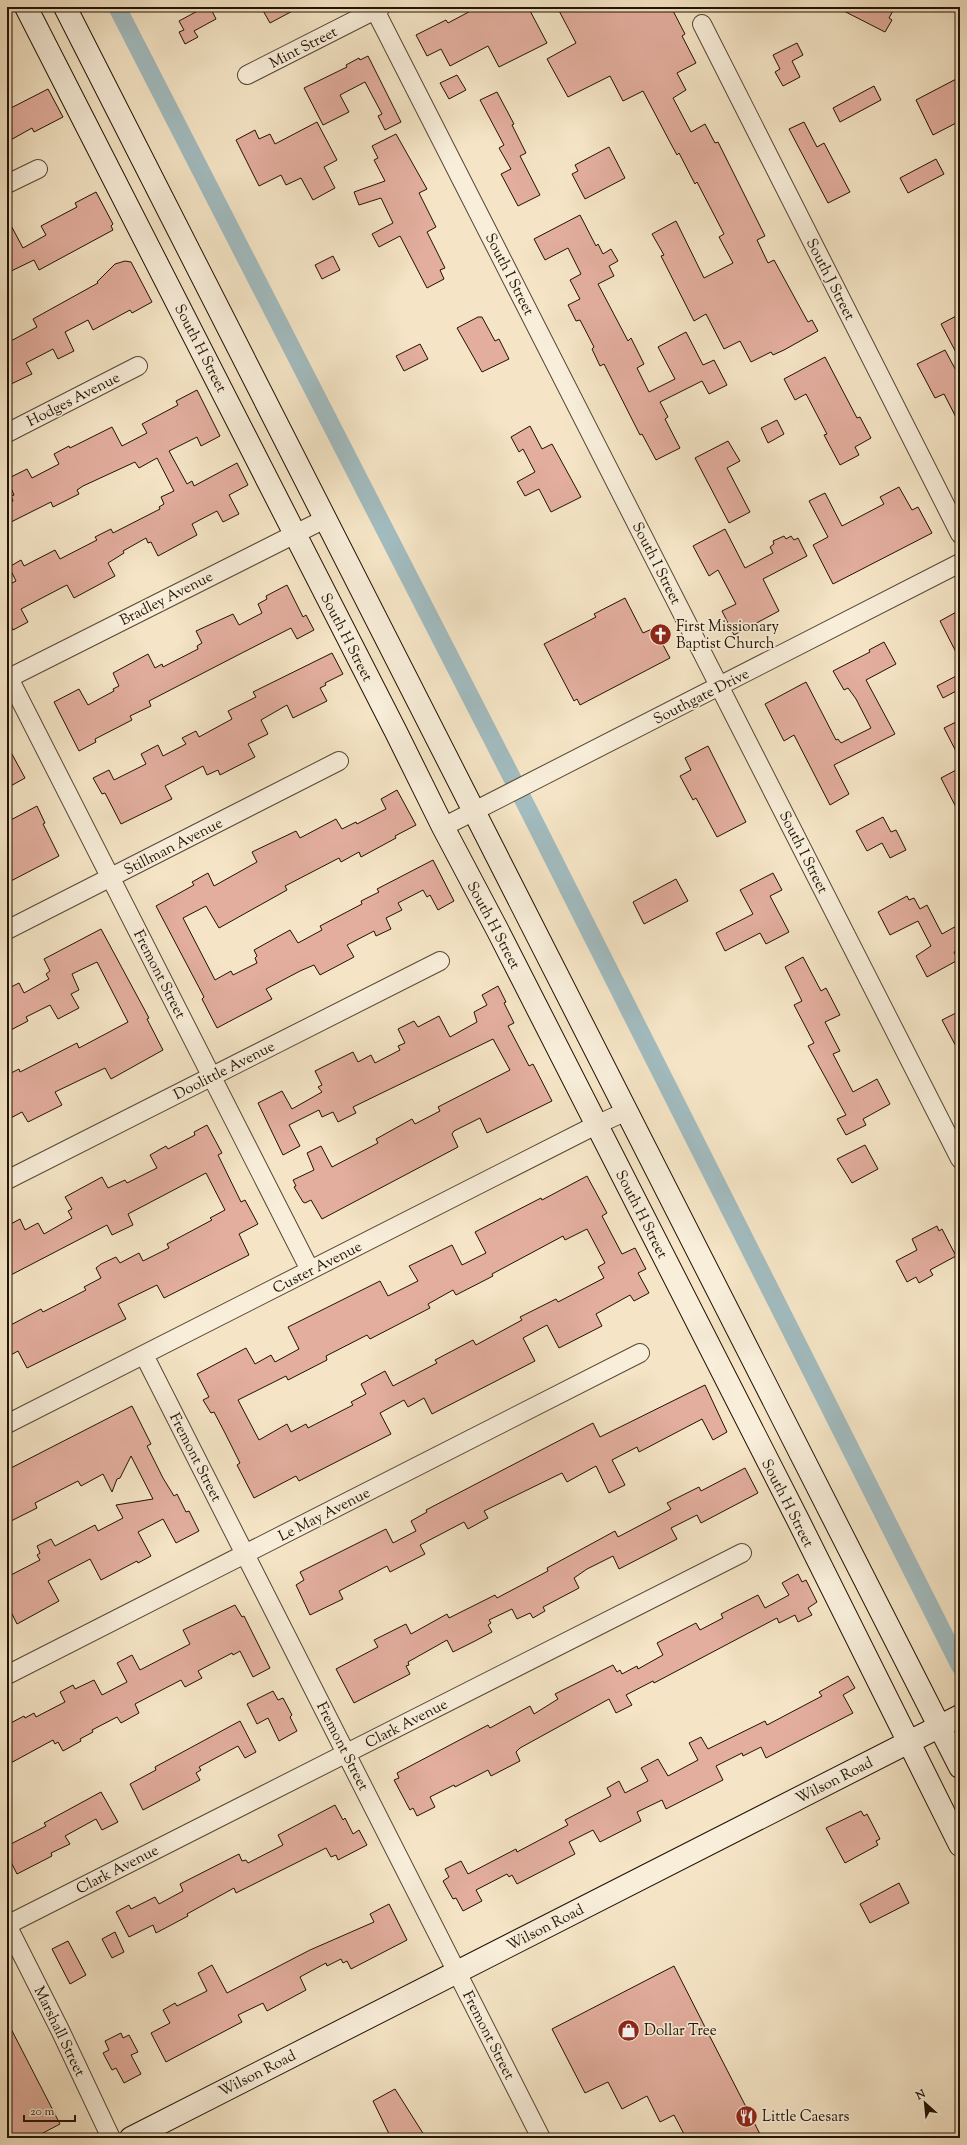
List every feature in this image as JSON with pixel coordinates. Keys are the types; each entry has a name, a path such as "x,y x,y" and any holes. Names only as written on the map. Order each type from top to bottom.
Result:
{"street":[{"name":"South H Street","path":"26,7 196,338 443,827 798,1520 907,1742 960,1845"},
{"path":"65,7 960,1768"},
{"name":"Mint Street","path":"247,75 378,8"},
{"name":"South I Street","path":"378,8 719,686 960,1159"},
{"name":"South J Street","path":"702,24 960,534"},
{"path":"7,184 38,169"},
{"name":"Hodges Avenue","path":"7,433 138,366"},
{"name":"Bradley Avenue","path":"8,679 324,519"},
{"name":"Southgate Drive","path":"443,827 960,563"},
{"name":"Fremont Street","path":"8,679 310,1270"},
{"name":"Stillman Avenue","path":"7,930 339,761"},
{"name":"Doolittle Avenue","path":"7,1180 440,960"},
{"name":"Custer Avenue","path":"7,1424 596,1125 627,1111"},
{"name":"Le May Avenue","path":"7,1675 640,1354"},
{"name":"Fremont Street","path":"144,1355 458,1971 541,2138"},
{"name":"Clark Avenue","path":"7,1925 742,1553"},
{"name":"Wilson Road","path":"131,2138 960,1716"},
{"name":"Marshall Street","path":"7,1925 60,2030 111,2138"}],"building":[{"path":"205,7 210,7 216,19 194,31 198,37 185,44 179,32 184,30 179,21"},
{"path":"261,7 300,7 270,23"},
{"path":"478,7 528,7 547,43 499,67 488,46 450,66 441,49 427,56 416,35 446,20 448,23"},
{"path":"557,7 671,7 685,34 682,36 696,63 677,73 686,90 673,98 691,132 705,124 715,143 718,142 765,236 757,240 768,263 774,260 808,322 812,320 818,331 784,350 773,355 771,352 751,362 740,341 724,349 706,314 694,321 661,256 664,255 652,234 676,221 704,278 733,263 719,237 724,234 697,182 695,184 679,153 677,155 643,91 623,101 610,76 568,97 547,59 576,43"},
{"path":"836,7 895,7 889,18 892,20 885,32"},
{"path":"797,43 803,55 792,61 800,77 783,86 775,72 780,69 773,55"},
{"path":"368,56 401,122 385,130 378,116 382,114 365,82 340,95 349,112 323,125 304,88 347,67 346,65 359,58 360,60"},
{"path":"457,75 466,90 449,99 440,83"},
{"path":"960,77 960,121 933,135 916,100"},
{"path":"874,86 881,100 840,122 833,108"},
{"path":"48,89 63,117 34,132 32,128 7,142 7,110"},
{"path":"497,92 514,124 512,125 526,153 520,156 540,195 518,206 501,174 511,169 499,148 504,145 480,100"},
{"path":"317,122 337,160 324,167 335,188 313,200 301,178 286,185 281,175 259,186 236,140 255,130 259,139 270,134 275,144"},
{"path":"804,122 817,147 824,143 850,192 828,203 789,129"},
{"path":"396,134 427,189 419,193 436,227 427,232 445,268 440,270 444,279 427,288 400,236 379,247 372,234 393,223 381,198 359,205 354,192 385,181 374,160 378,158 372,146"},
{"path":"609,147 625,178 585,199 572,174 578,171 575,165"},
{"path":"936,159 944,174 908,193 900,178"},
{"path":"96,192 113,224 111,226 113,230 39,270 34,260 7,273 7,218 23,248 46,235 41,226 77,207 75,203"},
{"path":"580,215 596,246 598,244 603,254 611,249 618,261 609,266 614,276 598,284 628,341 631,338 644,364 637,368 649,392 675,379 658,347 686,332 703,365 714,360 727,385 709,394 702,381 660,402 668,417 665,419 680,448 656,460 642,434 640,435 604,364 600,366 592,349 594,347 580,320 576,321 568,305 580,299 570,280 581,274 568,248 545,260 534,239"},
{"path":"333,256 340,270 322,279 315,265"},
{"path":"125,261 131,262 152,302 132,313 130,310 93,330 88,320 65,332 74,351 58,359 53,349 26,363 32,374 11,384 7,377 7,343 37,327 33,319 98,283 97,282 115,264"},
{"path":"960,314 960,360 941,324"},
{"path":"478,317 482,317 495,341 499,339 509,359 482,372 457,328"},
{"path":"420,344 428,359 404,371 396,356"},
{"path":"945,350 960,378 960,425 944,394 935,398 917,364"},
{"path":"825,357 857,418 860,417 871,438 855,447 859,455 840,465 824,435 827,434 806,394 795,400 784,379"},
{"path":"197,390 220,436 201,446 197,437 169,451 187,484 192,481 194,486 237,463 248,485 229,495 239,514 223,522 217,511 192,524 197,535 158,556 151,542 148,543 146,538 123,551 124,553 108,563 115,576 74,598 67,585 21,609 28,622 13,630 7,619 7,583 8,585 16,581 9,567 21,560 24,566 55,550 60,559 97,540 95,537 111,529 113,533 160,509 159,507 164,504 161,497 174,491 157,458 139,468 135,462 83,486 77,490 79,494 53,507 51,502 11,522 7,514 7,504 13,501 11,496 14,495 7,479 27,469 32,478 59,464 54,454 69,446 70,448 112,427 122,446 147,433 142,424 178,405 176,401"},
{"path":"777,420 784,434 768,443 761,428"},
{"path":"530,426 542,449 552,444 581,497 551,512 539,489 525,496 517,482 535,472 523,449 519,452 511,437"},
{"path":"728,441 740,461 727,468 750,512 729,523 695,458"},
{"path":"899,487 912,510 918,507 932,533 833,584 813,545 828,537 809,501 825,493 842,526 884,504 880,497"},
{"path":"725,529 745,568 773,553 770,547 774,544 773,541 784,536 786,539 791,536 794,540 798,538 807,556 763,579 779,611 734,635 722,611 736,604 718,570 709,576 693,546"},
{"path":"287,585 303,617 306,615 314,630 297,639 291,628 238,655 149,701 151,706 130,716 132,720 95,739 96,742 79,751 54,702 79,689 88,705 114,691 113,689 119,686 113,673 148,654 155,668 162,664 163,667 198,649 197,646 202,643 196,631 233,614 239,625 262,613 258,604 267,599 266,596"},
{"path":"625,598 643,633 654,628 670,658 580,705 577,699 574,701 544,644 596,617 594,614"},
{"path":"960,610 960,660 940,621"},
{"path":"884,642 896,664 866,680 895,734 834,765 849,794 830,805 794,735 784,741 765,704 806,682 836,740 838,739 841,743 871,728 856,699 848,688 844,690 833,671 870,652 869,650"},
{"path":"332,653 343,674 325,683 326,685 320,688 327,701 293,718 287,705 261,720 268,734 248,744 255,757 220,775 218,770 207,775 203,766 165,786 172,799 121,824 105,793 102,794 93,778 109,770 114,780 146,764 141,754 158,745 163,756 186,744 182,738 196,731 199,737 232,719 228,711 256,697 253,692"},
{"path":"960,674 960,689 943,698 937,686"},
{"path":"960,720 960,759 944,728"},
{"path":"7,745 25,778 7,788"},
{"path":"708,746 746,822 717,837 696,798 693,800 680,776 691,770 685,758"},
{"path":"960,768 960,815 941,778"},
{"path":"397,790 416,825 395,836 396,838 361,857 359,852 341,862 339,858 285,886 287,890 219,928 206,906 183,918 215,980 231,971 233,975 257,963 255,958 257,956 254,950 290,930 298,943 322,930 320,926 362,904 361,901 379,892 377,889 433,860 454,901 438,910 430,895 427,897 423,890 398,903 402,910 386,918 391,929 376,936 374,931 347,945 354,957 320,975 314,965 300,971 266,989 272,999 217,1028 202,999 204,997 156,906 194,885 192,882 208,873 214,886 257,862 252,852 296,831 300,838 336,819 342,829 356,822 357,824 386,809 381,799"},
{"path":"37,806 45,823 43,824 59,856 7,883 7,822"},
{"path":"883,817 891,832 896,830 906,850 890,858 882,843 867,851 856,831"},
{"path":"773,873 782,890 770,896 789,932 766,944 760,933 725,951 716,933 753,914 740,890"},
{"path":"676,879 688,901 644,924 633,902"},
{"path":"907,896 909,900 914,898 920,909 927,905 942,934 960,924 960,949 954,952 958,960 927,977 916,956 931,946 918,921 890,935 878,912"},
{"path":"101,929 149,1018 147,1019 163,1050 111,1079 105,1068 55,1092 62,1105 28,1122 22,1112 7,1120 7,1075 19,1069 20,1072 77,1043 79,1048 128,1022 97,962 72,974 79,990 71,994 79,1008 58,1019 50,1005 26,1017 28,1021 7,1032 7,989 19,983 24,993 49,979 46,974 50,971 44,959"},
{"path":"803,957 821,991 826,988 840,1015 825,1022 840,1051 833,1054 853,1092 877,1079 890,1104 863,1119 866,1125 846,1135 837,1119 846,1115 808,1046 814,1043 794,1005 802,1001 785,967"},
{"path":"498,986 506,1002 504,1003 514,1023 508,1026 529,1066 533,1064 552,1101 487,1133 480,1118 454,1131 452,1134 458,1147 322,1219 311,1200 305,1203 303,1202 294,1187 296,1186 293,1180 314,1170 307,1153 321,1146 332,1167 378,1143 376,1139 412,1119 415,1124 440,1111 438,1107 510,1070 493,1039 353,1107 356,1113 338,1122 333,1112 322,1117 319,1110 289,1125 300,1146 283,1155 258,1103 282,1091 292,1109 322,1092 318,1087 322,1085 315,1071 353,1052 358,1062 371,1055 375,1063 400,1050 398,1046 405,1043 398,1029 414,1021 418,1027 439,1016 450,1037 477,1022 474,1012 487,1005 482,995"},
{"path":"960,1011 960,1054 942,1020"},
{"path":"207,1125 222,1153 218,1155 241,1202 245,1200 258,1224 239,1234 249,1255 164,1298 157,1285 118,1304 126,1319 27,1368 18,1351 7,1357 7,1327 41,1309 43,1312 86,1290 84,1287 101,1278 96,1268 101,1264 116,1257 120,1263 139,1253 143,1261 169,1248 167,1244 212,1220 210,1218 225,1210 206,1173 128,1214 133,1225 112,1235 107,1225 7,1277 7,1226 20,1219 25,1230 38,1223 44,1234 72,1218 68,1211 72,1209 65,1197 102,1177 108,1188 125,1180 127,1183 157,1168 150,1155 166,1146 168,1149 195,1135 194,1132"},
{"path":"865,1145 878,1169 852,1183 837,1159"},
{"path":"587,1176 607,1213 602,1216 622,1254 635,1248 646,1269 638,1273 649,1293 634,1301 630,1295 596,1314 602,1326 559,1348 547,1325 523,1338 535,1361 432,1414 424,1398 408,1407 404,1400 380,1413 391,1434 299,1481 296,1476 254,1498 237,1465 240,1463 225,1433 214,1412 211,1413 203,1400 209,1397 197,1374 246,1348 255,1364 271,1355 275,1362 299,1349 288,1327 380,1281 388,1296 418,1281 409,1266 452,1245 462,1265 486,1253 475,1232 541,1198 542,1200","holes":["587,1229 605,1263 598,1267 604,1278 558,1302 556,1299 520,1317 522,1320 476,1345 473,1340 435,1360 437,1363 393,1386 385,1371 361,1384 366,1394 351,1402 353,1405 308,1428 306,1424 291,1432 287,1424 259,1440 238,1400 286,1376 288,1380 327,1360 326,1356 367,1335 370,1339 430,1308 428,1304 453,1290 456,1295 493,1276 492,1274 563,1236 565,1240"]},
{"path":"937,1226 939,1231 942,1229 956,1256 930,1270 933,1275 919,1283 916,1277 907,1282 896,1261 917,1250 912,1239"},
{"path":"705,1385 727,1432 713,1440 702,1419 639,1452 637,1447 612,1460 625,1485 609,1493 596,1466 567,1482 562,1473 484,1511 488,1518 468,1529 464,1522 420,1545 425,1554 390,1572 387,1566 339,1591 343,1599 310,1615 296,1585 304,1580 300,1572 386,1529 393,1543 416,1531 411,1521 427,1512 426,1510 593,1423 600,1437"},
{"path":"132,1406 151,1444 147,1446 163,1478 174,1496 177,1494 186,1512 189,1511 199,1531 176,1543 163,1519 138,1532 151,1556 138,1563 137,1561 101,1580 90,1559 48,1581 59,1601 17,1624 7,1604 7,1577 40,1560 37,1555 40,1553 37,1546 51,1539 55,1546 95,1525 98,1531 123,1518 116,1505 153,1499 131,1456 120,1478 117,1479 112,1492 103,1474 81,1486 78,1481 35,1503 37,1508 7,1523 7,1470"},
{"path":"745,1468 758,1493 701,1523 697,1515 671,1528 677,1539 619,1569 613,1556 587,1569 574,1578 579,1588 543,1607 545,1611 533,1618 530,1613 517,1619 512,1609 489,1620 491,1623 488,1625 492,1632 453,1652 447,1640 408,1662 409,1665 406,1666 410,1674 354,1703 336,1669 378,1647 374,1640 406,1624 411,1634 447,1614 449,1618 495,1595 497,1598 548,1571 547,1568 615,1531 618,1537 671,1509 667,1503 699,1487 701,1491"},
{"path":"798,1574 802,1582 806,1580 817,1602 808,1608 812,1615 798,1622 795,1615 779,1623 777,1618 654,1683 653,1681 626,1695 632,1705 616,1713 609,1699 520,1748 516,1752 520,1761 491,1776 488,1770 455,1787 454,1785 430,1797 435,1807 417,1816 413,1808 410,1810 394,1780 399,1778 397,1773 488,1725 490,1728 530,1706 534,1714 558,1699 555,1694 613,1665 617,1672 620,1670 622,1674 637,1666 638,1669 663,1655 657,1643 696,1623 700,1630 723,1618 721,1614 758,1595 765,1608 789,1595 782,1583"},
{"path":"235,1605 242,1617 244,1616 270,1668 253,1677 240,1651 233,1655 232,1653 198,1671 202,1678 185,1687 181,1680 135,1704 139,1713 121,1723 117,1717 92,1730 93,1732 80,1739 81,1741 63,1751 58,1742 55,1744 53,1740 7,1765 7,1725 24,1716 25,1718 34,1713 36,1717 65,1702 60,1692 73,1685 75,1689 94,1680 102,1695 127,1682 117,1663 132,1655 140,1670 190,1644 183,1630"},
{"path":"848,1676 855,1688 843,1695 853,1713 766,1758 761,1747 743,1756 742,1753 716,1766 723,1780 666,1809 662,1800 637,1812 641,1821 600,1842 593,1830 569,1842 575,1854 517,1884 512,1875 509,1877 507,1874 476,1890 482,1901 463,1911 456,1898 453,1899 443,1881 449,1877 445,1869 461,1861 468,1874 516,1849 517,1852 568,1825 565,1820 611,1796 607,1788 619,1781 625,1793 648,1781 641,1768 658,1759 668,1776 698,1760 689,1743 701,1737 708,1749 765,1721 767,1725 822,1696 819,1692"},
{"path":"273,1691 278,1700 283,1698 292,1715 290,1717 297,1731 279,1741 268,1718 257,1724 247,1704"},
{"path":"240,1721 256,1752 245,1758 238,1746 199,1767 201,1770 196,1773 200,1780 143,1810 130,1784 156,1770 155,1767"},
{"path":"101,1792 118,1822 102,1830 96,1819 65,1836 70,1844 51,1853 52,1856 17,1874 7,1854 7,1846 46,1826 44,1823"},
{"path":"335,1805 343,1820 345,1818 353,1834 359,1830 367,1845 338,1860 336,1855 331,1857 326,1848 236,1893 234,1888 187,1914 188,1916 156,1933 153,1925 129,1937 116,1912 129,1905 131,1909 155,1897 159,1904 183,1891 180,1884 239,1854 242,1861 246,1860 248,1863 283,1845 278,1835"},
{"path":"861,1811 864,1816 867,1814 880,1839 876,1841 878,1845 845,1863 826,1828"},
{"path":"899,1883 909,1903 870,1923 860,1904"},
{"path":"389,1904 407,1940 351,1969 347,1961 343,1963 341,1959 327,1966 326,1963 300,1977 306,1990 267,2011 263,2003 238,2015 242,2022 166,2062 151,2033 170,2023 163,2010 175,2003 177,2006 207,1991 198,1973 212,1965 227,1993 310,1950 374,1922 370,1914"},
{"path":"115,1932 124,1952 112,1958 102,1939"},
{"path":"68,1941 86,1975 70,1984 52,1949"},
{"path":"674,1966 762,2138 686,2138 674,2115 660,2122 647,2096 622,2109 608,2082 585,2093 552,2029"},
{"path":"7,2021 60,2124 43,2133 45,2138 7,2138"},
{"path":"121,2033 123,2038 129,2035 138,2052 131,2055 141,2074 124,2083 116,2068 112,2070 103,2053 109,2050 105,2041"},
{"path":"395,2089 426,2138 391,2138 373,2101"}],"waterway":[{"path":"117,7 528,809 960,1666"}],"place":[{"name":"First Missionary Baptist Church","path":"660,635"},
{"name":"Dollar Tree","path":"629,2030"},
{"name":"Little Caesars","path":"746,2116"}]}
